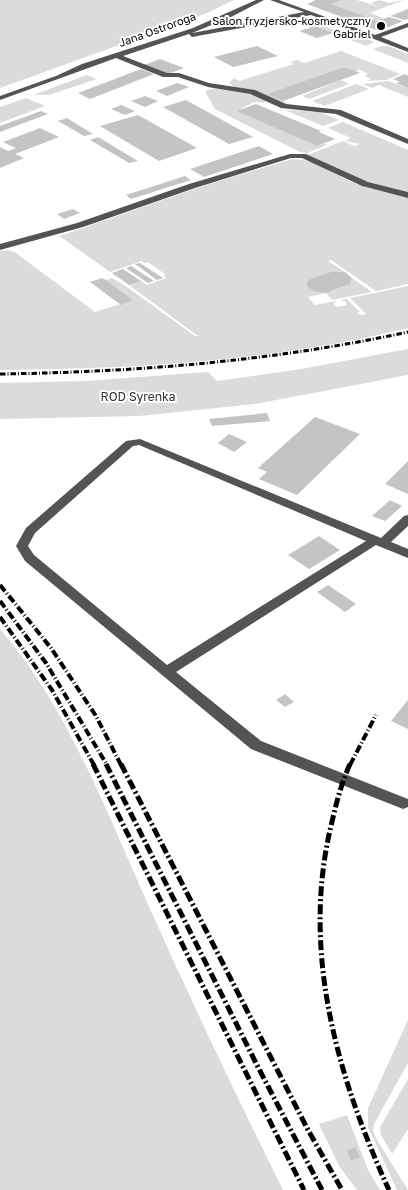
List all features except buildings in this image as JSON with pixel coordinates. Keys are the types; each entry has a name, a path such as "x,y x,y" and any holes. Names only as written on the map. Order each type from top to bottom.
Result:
{"street":[{"name":"Jana Ostroroga","path":"0,98 59,76 82,70 252,0"},
{"name":"Jana Ostroroga","path":"180,30 228,16 261,0"},
{"path":"273,0 408,50"},
{"path":"283,0 298,8"},
{"path":"180,30 191,35 312,13"},
{"path":"376,37 408,25"},
{"path":"116,56 166,76 179,75 208,84 252,92 284,106 338,112 408,142"},
{"path":"0,247 80,225 192,186 290,156 303,156 365,184 408,195"},
{"path":"403,803 256,745 30,558 22,546 30,531 130,443 147,443 408,554"},
{"path":"166,672 380,541 408,519"}],"green space":[{"path":"0,0 234,0 205,14 0,88"},
{"path":"341,0 357,0 380,7 371,3 379,0 389,3 404,0 370,13 385,19 378,21 331,4"},
{"path":"308,18 320,21 317,23 339,32 349,31 374,42 366,46 301,20"},
{"path":"388,46 408,54 408,63 373,49"},
{"path":"341,51 400,74 386,80 367,81 371,79 365,76 368,74 359,69 356,72 344,67 268,94 292,105 234,87 229,83 234,78 239,81 294,64 290,62 297,60 304,63"},
{"path":"87,75 97,79 49,95 33,95"},
{"path":"341,80 349,84 309,99 302,96"},
{"path":"388,81 408,88 408,97 379,85 372,88 363,84"},
{"path":"356,84 369,89 325,106 312,101"},
{"path":"217,88 248,94 266,101 264,103 252,103 238,111 317,146 327,145 307,153 300,152 215,109 205,91"},
{"path":"26,98 45,106 0,123 0,107"},
{"path":"285,110 320,112 339,120 323,126"},
{"path":"343,122 408,150 408,192 357,179 308,155 343,141 354,146 360,144 345,141 351,138 328,128"},
{"path":"292,159 300,159 316,164 361,185 408,197 408,284 376,291 331,260 328,261 345,272 308,280 306,285 318,291 328,292 350,284 352,278 372,292 332,300 326,293 308,297 315,305 336,301 333,303 337,307 347,305 345,301 339,300 347,299 360,312 357,312 360,315 366,314 350,298 408,286 408,328 358,339 257,356 103,368 0,370 0,251 9,250 16,253 95,312 133,300 106,280 112,278 195,336 198,336 129,285 141,281 147,285 166,278 164,276 166,275 148,262 142,261 110,272 58,235 63,235 197,188"},
{"name":"ROD Syrenka","path":"408,349 408,375 255,404 139,416 0,419 0,383 86,381 208,372 217,381 301,369"},
{"path":"0,629 24,659 45,691 83,760 163,938 283,1190 0,1190"},
{"path":"408,1020 408,1063 374,1124 373,1131 408,1190 397,1190 368,1127 368,1108"},
{"path":"408,1079 408,1129 392,1154 381,1135 380,1127"},
{"path":"347,1115 368,1170 380,1190 357,1190 339,1166 319,1124"}],"railway":[{"path":"0,374 103,371 256,358 307,351 408,332"},
{"path":"0,585 51,648 96,716 121,765"},
{"path":"0,601 46,663 107,765"},
{"path":"0,617 52,690 94,765"},
{"path":"350,765 376,715"},
{"path":"93,764 304,1190"},
{"path":"106,764 322,1190"},
{"path":"121,764 308,1130 342,1190"},
{"path":"350,764 341,787 331,826 323,873 320,920 322,966 329,1012 340,1058 370,1147 389,1190"}],"place":[{"name":"Salon fryzjersko-kosmetyczny Gabriel","path":"381,26"}]}
